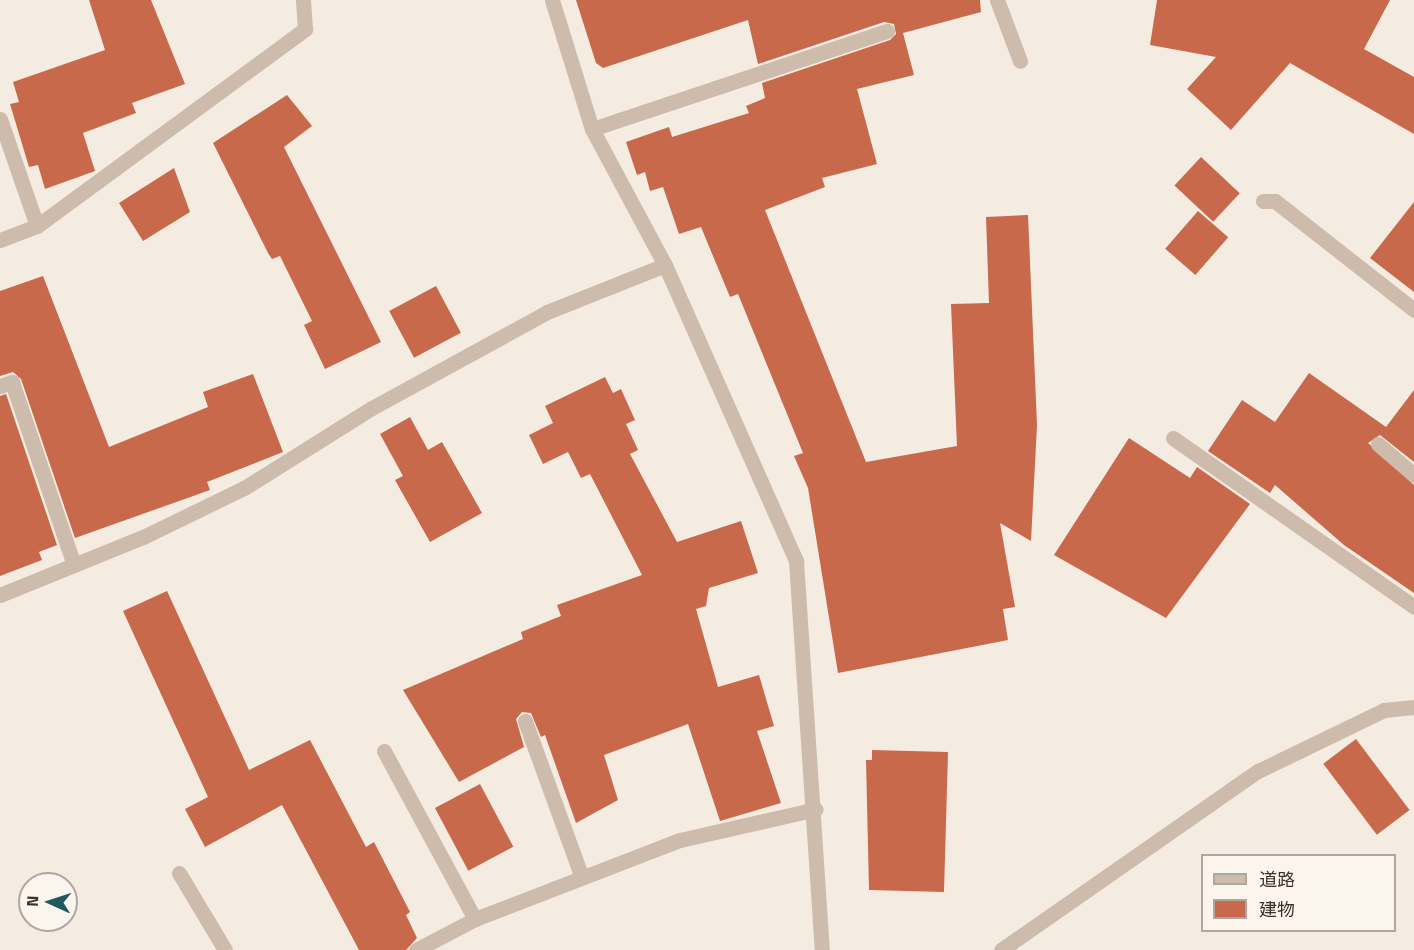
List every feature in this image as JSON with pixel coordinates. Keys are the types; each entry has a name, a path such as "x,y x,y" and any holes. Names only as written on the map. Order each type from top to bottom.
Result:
{"street":[{"path":"0,240 37,226 305,29 303,0"},
{"path":"552,0 592,129 665,265 796,561 816,809 822,950"},
{"path":"998,0 1020,61"},
{"path":"592,129 887,31"},
{"path":"0,119 37,226"},
{"path":"1263,201 1275,201 1414,310"},
{"path":"0,595 74,565 244,488 370,409 547,312 665,265"},
{"path":"0,386 12,382 74,565"},
{"path":"1173,438 1414,607"},
{"path":"1378,444 1414,475"},
{"path":"1001,950 1258,771 1384,710 1414,706"},
{"path":"525,721 581,875"},
{"path":"384,751 476,919"},
{"path":"416,950 476,919 581,875 680,840 816,809"},
{"path":"179,873 225,950"}],"building":[{"path":"89,0 151,0 185,84 132,103 136,113 83,133 95,171 45,189 38,165 29,167 10,104 19,102 13,82 105,50"},
{"path":"576,0 980,0 981,12 903,33 914,75 857,89 877,164 822,178 825,187 765,210 866,462 957,446 951,304 989,303 986,217 1028,215 1037,425 1031,541 1000,523 1015,607 1003,609 1008,640 838,673 808,488 794,456 803,453 738,294 730,297 701,227 679,234 663,187 650,191 645,172 637,175 626,142 669,127 672,137 749,113 746,106 765,98 762,83 890,40 896,34 894,24 884,22 758,64 748,20 603,68 596,63"},
{"path":"1157,0 1390,0 1364,49 1414,77 1414,134 1290,63 1231,130 1187,89 1216,57 1150,45"},
{"path":"287,95 312,126 284,147 381,342 325,369 304,325 312,321 280,256 272,259 268,253 213,143"},
{"path":"1201,157 1240,193 1213,222 1174,186"},
{"path":"174,168 190,212 143,241 119,203"},
{"path":"1414,202 1414,292 1370,258"},
{"path":"1198,211 1228,237 1195,275 1165,249"},
{"path":"43,276 109,447 208,407 203,392 253,374 283,452 207,482 210,490 75,538 21,379 13,372 0,376 0,291"},
{"path":"436,286 461,333 414,358 389,311"},
{"path":"1309,373 1386,427 1414,390 1414,462 1380,435 1368,443 1414,485 1414,593 1344,545 1275,485 1270,493 1208,451 1242,400 1275,422"},
{"path":"605,377 613,393 621,389 635,420 626,424 638,450 630,454 677,542 741,521 758,573 709,588 706,606 696,609 718,687 759,675 774,726 757,731 781,803 720,821 688,724 604,755 618,800 576,823 545,735 541,737 531,713 522,712 516,719 524,747 459,782 403,690 523,639 521,632 561,616 557,605 642,575 590,474 581,478 568,452 543,464 529,435 553,423 545,406"},
{"path":"6,394 57,545 39,552 42,560 0,576 0,396"},
{"path":"410,417 428,450 442,442 482,513 430,542 395,480 403,476 380,434"},
{"path":"1129,438 1190,478 1197,467 1250,504 1166,618 1054,555"},
{"path":"167,591 249,770 310,740 366,847 374,842 410,912 406,915 417,938 406,950 359,950 282,805 205,847 185,809 208,797 123,611"},
{"path":"1356,739 1410,810 1377,835 1323,764"},
{"path":"872,750 948,752 944,892 869,890 866,760 872,760"},
{"path":"480,784 513,847 468,871 435,808"}]}
